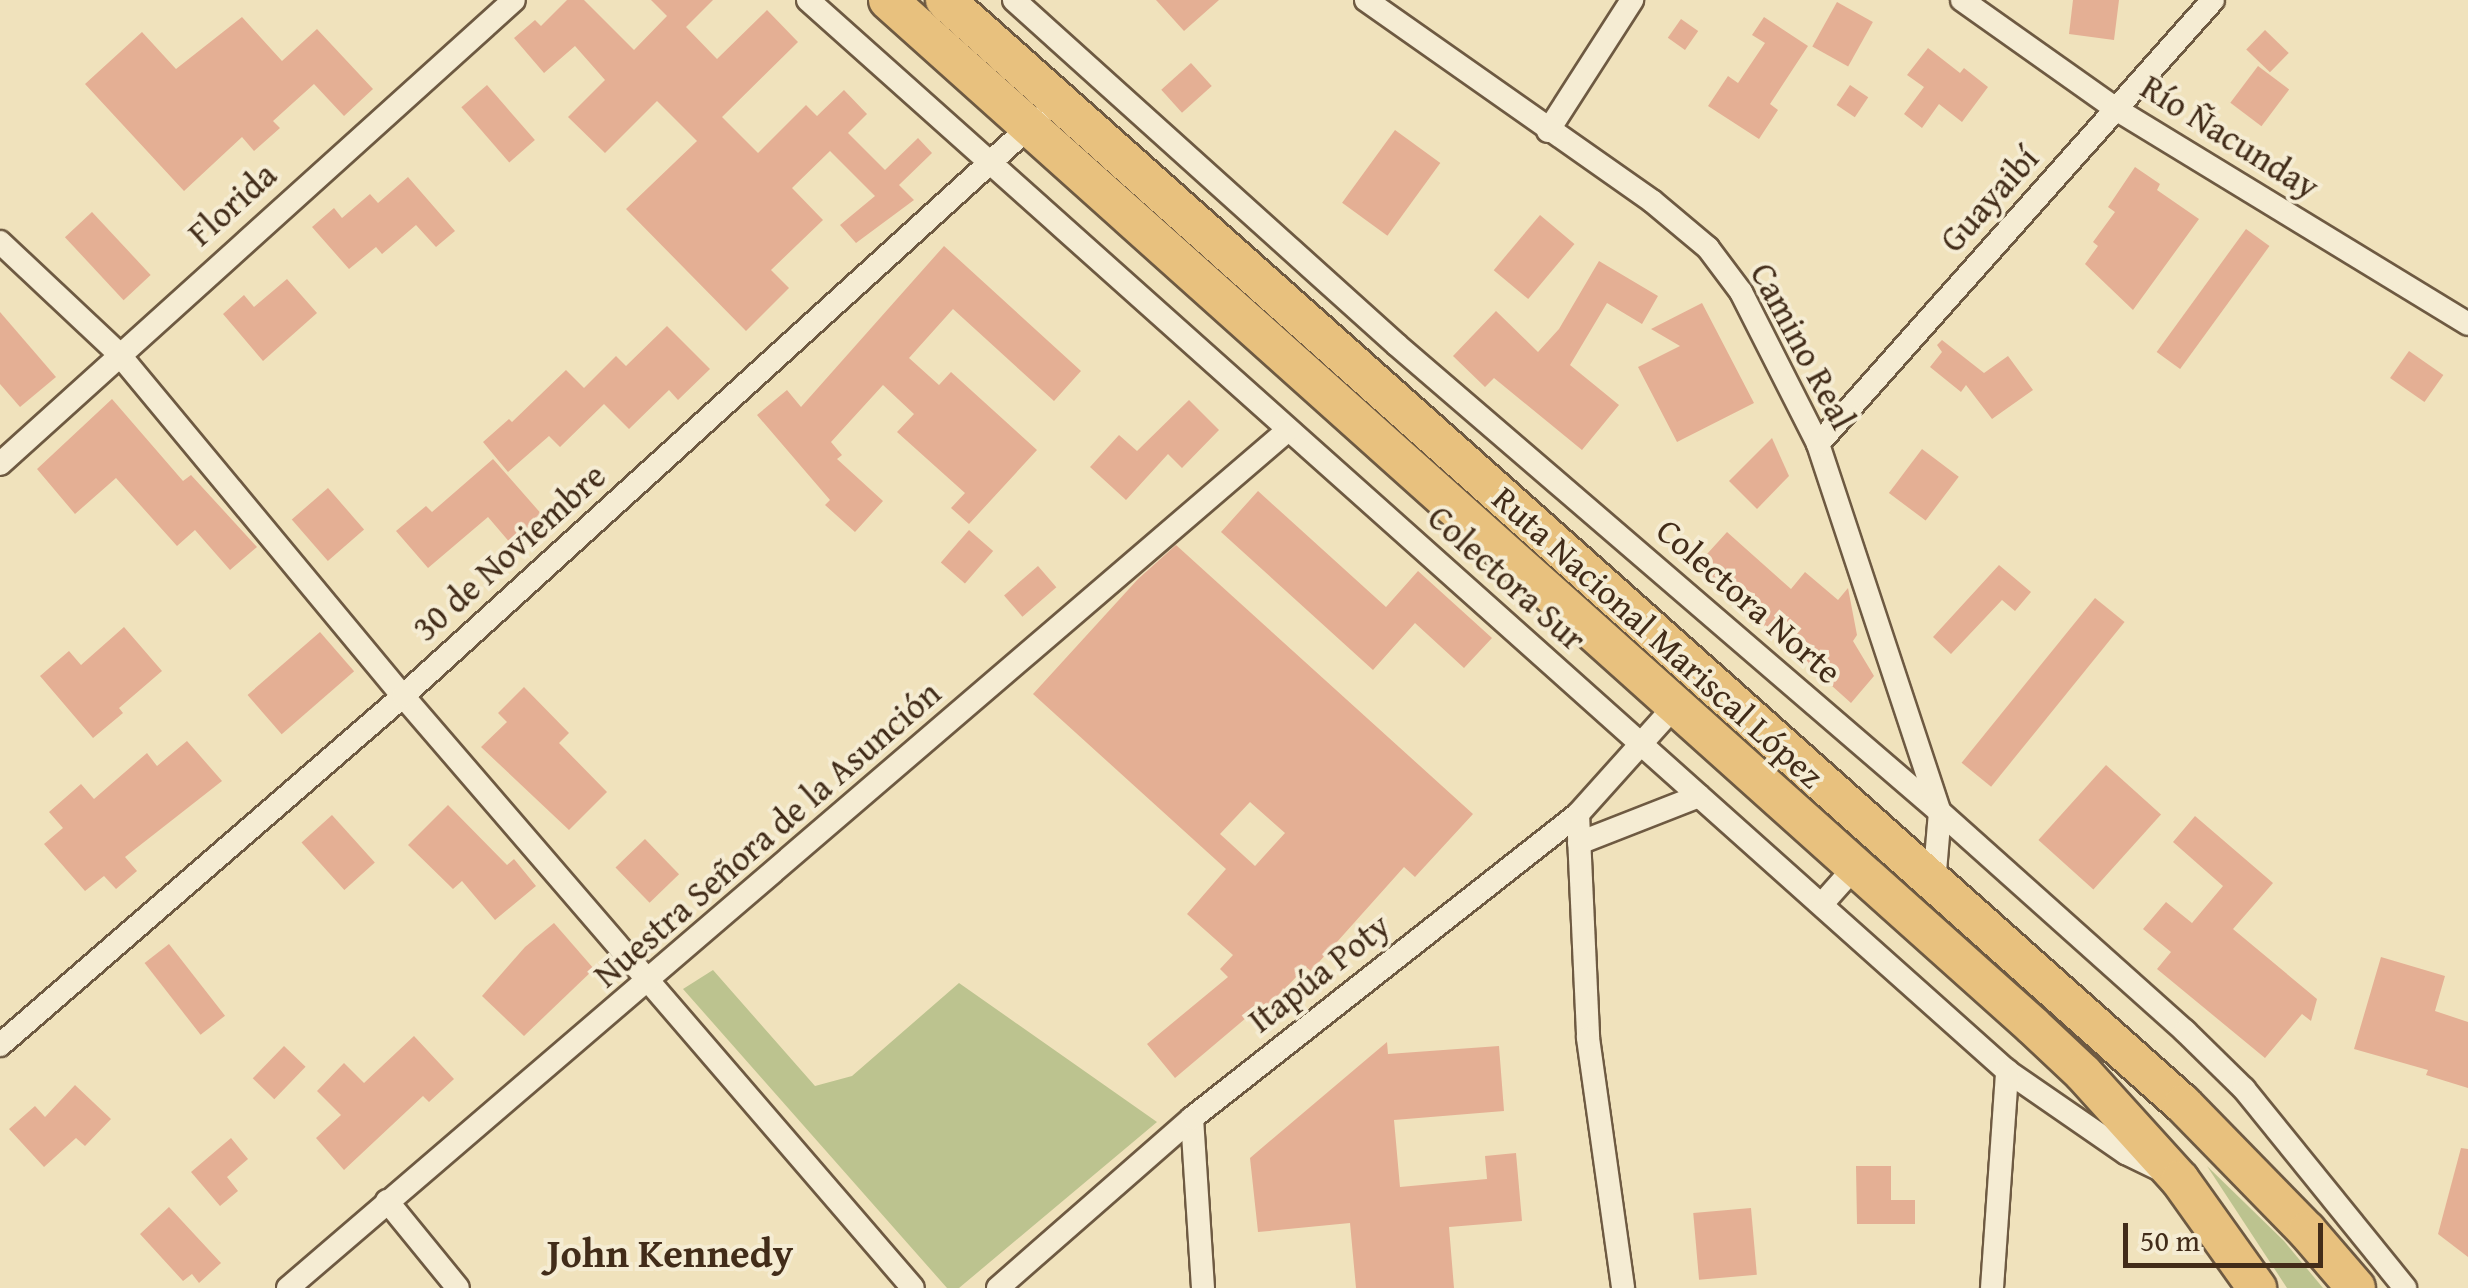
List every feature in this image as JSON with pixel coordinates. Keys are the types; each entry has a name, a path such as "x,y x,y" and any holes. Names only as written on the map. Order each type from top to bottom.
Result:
{"highway":[{"name":"Ruta Nacional Mariscal López","path":"888,0 1043,115 1934,883 2183,1104 2296,1218 2356,1288"},
{"name":"Ruta Nacional Mariscal López","path":"946,0 1043,115 1676,706 2083,1073 2180,1180 2257,1288"}],"street":[{"name":"Florida","path":"0,464 118,353 514,0"},
{"name":"Colectora Sur","path":"808,0 2007,1071 2126,1153 2180,1180"},
{"name":"Colectora Norte","path":"1014,0 1397,345 1940,812 2186,1031 2244,1089 2405,1288"},
{"name":"Camino Real","path":"1366,0 1652,201 1708,248 1741,292 1818,444 1940,812 1934,883"},
{"path":"1548,131 1632,0"},
{"name":"Río Ñacunday","path":"1962,0 2116,109 2468,324"},
{"name":"Guayaibí","path":"1818,444 2213,0"},
{"name":"30 de Noviembre","path":"0,1044 403,696 1043,115"},
{"path":"0,242 118,353 403,696 913,1288"},
{"name":"Nuestra Señora de la Asunción","path":"288,1288 1288,430"},
{"name":"Itapúa Poty","path":"998,1288 1192,1118 1578,814 1676,706"},
{"path":"1580,843 1699,796"},
{"path":"1578,814 1588,1038 1623,1288"},
{"path":"1822,904 1856,866"},
{"path":"1992,1288 2007,1071"},
{"path":"1192,1118 1203,1288"},
{"path":"387,1201 458,1288"}],"green space":[{"path":"713,970 815,1086 852,1076 959,983 1157,1122 959,1288 947,1288 683,989"},
{"path":"2207,1166 2284,1241 2323,1288 2287,1288"}],"building":[{"path":"567,0 584,0 634,50 667,16 651,0 713,0 686,27 717,59 767,10 798,42 722,117 758,153 806,105 817,116 844,90 867,114 848,133 885,170 918,138 932,153 899,185 914,200 856,243 840,225 875,196 830,151 792,188 823,220 771,270 789,288 746,331 626,209 697,141 657,101 605,153 568,117 605,80 575,46 544,73 514,38 535,20 541,26"},
{"path":"1156,0 1219,0 1184,31"},
{"path":"2073,0 2119,0 2114,40 2069,34"},
{"path":"1837,2 1873,22 1848,66 1812,47"},
{"path":"242,17 282,61 317,29 373,89 344,116 314,84 273,121 280,128 254,151 242,137 184,191 85,84 142,32 176,69"},
{"path":"1764,17 1808,46 1770,104 1778,110 1759,139 1708,106 1728,76 1738,83 1765,43 1752,35"},
{"path":"1681,19 1698,31 1685,50 1668,38"},
{"path":"2265,30 2289,53 2270,72 2246,49"},
{"path":"1928,48 1960,73 1964,68 1988,87 1962,122 1939,104 1922,128 1904,114 1924,87 1907,75"},
{"path":"1191,63 1212,86 1182,113 1161,90"},
{"path":"2258,66 2289,89 2261,126 2230,103"},
{"path":"487,85 535,140 509,162 461,107"},
{"path":"1850,85 1868,97 1855,117 1837,105"},
{"path":"1395,130 1440,163 1387,236 1342,203"},
{"path":"2135,167 2160,184 2157,190 2199,219 2133,310 2085,264 2098,246 2093,242 2115,212 2108,207"},
{"path":"408,177 455,231 436,247 416,225 382,254 376,247 349,269 312,227 334,208 342,218 370,194 378,203"},
{"path":"92,212 151,275 124,300 65,237"},
{"path":"1540,215 1574,244 1528,299 1494,270"},
{"path":"2246,229 2269,246 2180,369 2157,352"},
{"path":"944,246 1081,371 1054,401 953,309 909,358 939,385 951,372 1037,450 969,524 951,508 965,493 897,432 914,414 883,385 831,442 842,455 837,459 883,501 855,532 825,505 830,500 757,415 787,390 801,407"},
{"path":"1599,261 1658,296 1642,324 1607,303 1570,365 1619,405 1582,450 1494,378 1485,387 1453,356 1496,311 1538,352 1559,329"},
{"path":"287,279 317,313 263,361 223,314 244,295 254,307"},
{"path":"1702,303 1754,403 1677,442 1638,367 1680,346 1651,329"},
{"path":"0,312 56,377 20,407 0,384"},
{"path":"667,326 710,369 678,400 669,390 629,429 604,404 560,447 549,436 508,472 483,442 509,419 512,422 566,370 584,388 616,356 626,366"},
{"path":"1942,340 1984,373 2008,356 2033,390 1992,419 1966,385 1961,392 1930,367 1942,352 1937,345"},
{"path":"2409,351 2443,375 2424,402 2390,378"},
{"path":"112,399 183,481 191,475 257,547 230,570 195,530 177,546 116,478 75,514 37,469"},
{"path":"1189,400 1219,430 1182,468 1168,454 1126,500 1090,467 1119,435 1137,451"},
{"path":"1772,438 1789,476 1757,509 1729,481"},
{"path":"1922,449 1959,477 1926,521 1889,493"},
{"path":"493,459 544,517 512,545 488,517 428,568 396,531 426,506 432,512"},
{"path":"328,488 364,530 328,561 292,519"},
{"path":"1258,491 1386,607 1418,571 1492,638 1464,668 1415,623 1373,670 1221,532"},
{"path":"969,530 993,551 965,583 941,562"},
{"path":"1727,532 1791,589 1805,572 1838,600 1848,588 1857,635 1853,641 1874,676 1851,703 1697,565"},
{"path":"1176,545 1473,814 1415,877 1404,867 1311,971 1306,967 1263,1011 1259,1007 1175,1078 1147,1044 1228,977 1220,969 1233,955 1187,914 1226,869 1033,694 1138,579","holes":["1250,802 1285,833 1255,866 1220,834"]},
{"path":"1999,565 2031,592 2015,611 2002,600 1951,654 1933,637"},
{"path":"1038,566 1056,587 1022,617 1004,596"},
{"path":"2095,598 2125,622 1991,787 1962,763"},
{"path":"124,627 162,671 119,708 123,713 93,738 40,676 69,651 81,665"},
{"path":"320,632 354,671 282,734 248,695"},
{"path":"524,687 569,733 559,743 607,792 569,830 481,747 507,722 498,713"},
{"path":"187,741 222,781 125,857 137,871 116,889 104,876 85,891 44,844 63,828 49,812 81,784 94,799 147,753 157,766"},
{"path":"2106,765 2161,815 2093,890 2038,840"},
{"path":"448,805 507,865 514,859 536,886 495,920 462,881 453,889 408,845"},
{"path":"332,815 375,863 344,890 302,842"},
{"path":"2195,816 2273,883 2233,929 2317,999 2311,1021 2302,1014 2265,1058 2157,969 2171,952 2143,929 2166,902 2192,923 2223,886 2173,842"},
{"path":"645,839 679,874 650,903 616,867"},
{"path":"554,923 594,969 524,1036 482,996 525,947"},
{"path":"169,944 225,1016 201,1035 145,963"},
{"path":"2381,957 2445,976 2435,1011 2468,1022 2468,1088 2426,1075 2428,1070 2354,1049"},
{"path":"414,1036 454,1079 429,1102 423,1096 344,1170 316,1138 341,1115 317,1091 344,1063 364,1083"},
{"path":"1387,1042 1388,1054 1499,1046 1504,1111 1394,1120 1400,1187 1487,1179 1485,1156 1516,1153 1522,1221 1449,1227 1454,1288 1356,1288 1350,1223 1258,1232 1250,1158"},
{"path":"284,1046 306,1067 274,1099 253,1078"},
{"path":"75,1085 111,1119 85,1146 76,1138 44,1167 9,1129 35,1106 45,1117"},
{"path":"231,1138 248,1159 227,1177 238,1191 220,1206 191,1172"},
{"path":"2461,1148 2468,1149 2468,1257 2438,1234"},
{"path":"1856,1166 1891,1166 1891,1200 1915,1200 1915,1224 1857,1224"},
{"path":"169,1207 221,1263 199,1283 192,1274 183,1281 140,1234"},
{"path":"1751,1208 1757,1275 1699,1280 1693,1213"}],"district":[{"name":"John Kennedy","path":"670,1253"}]}
